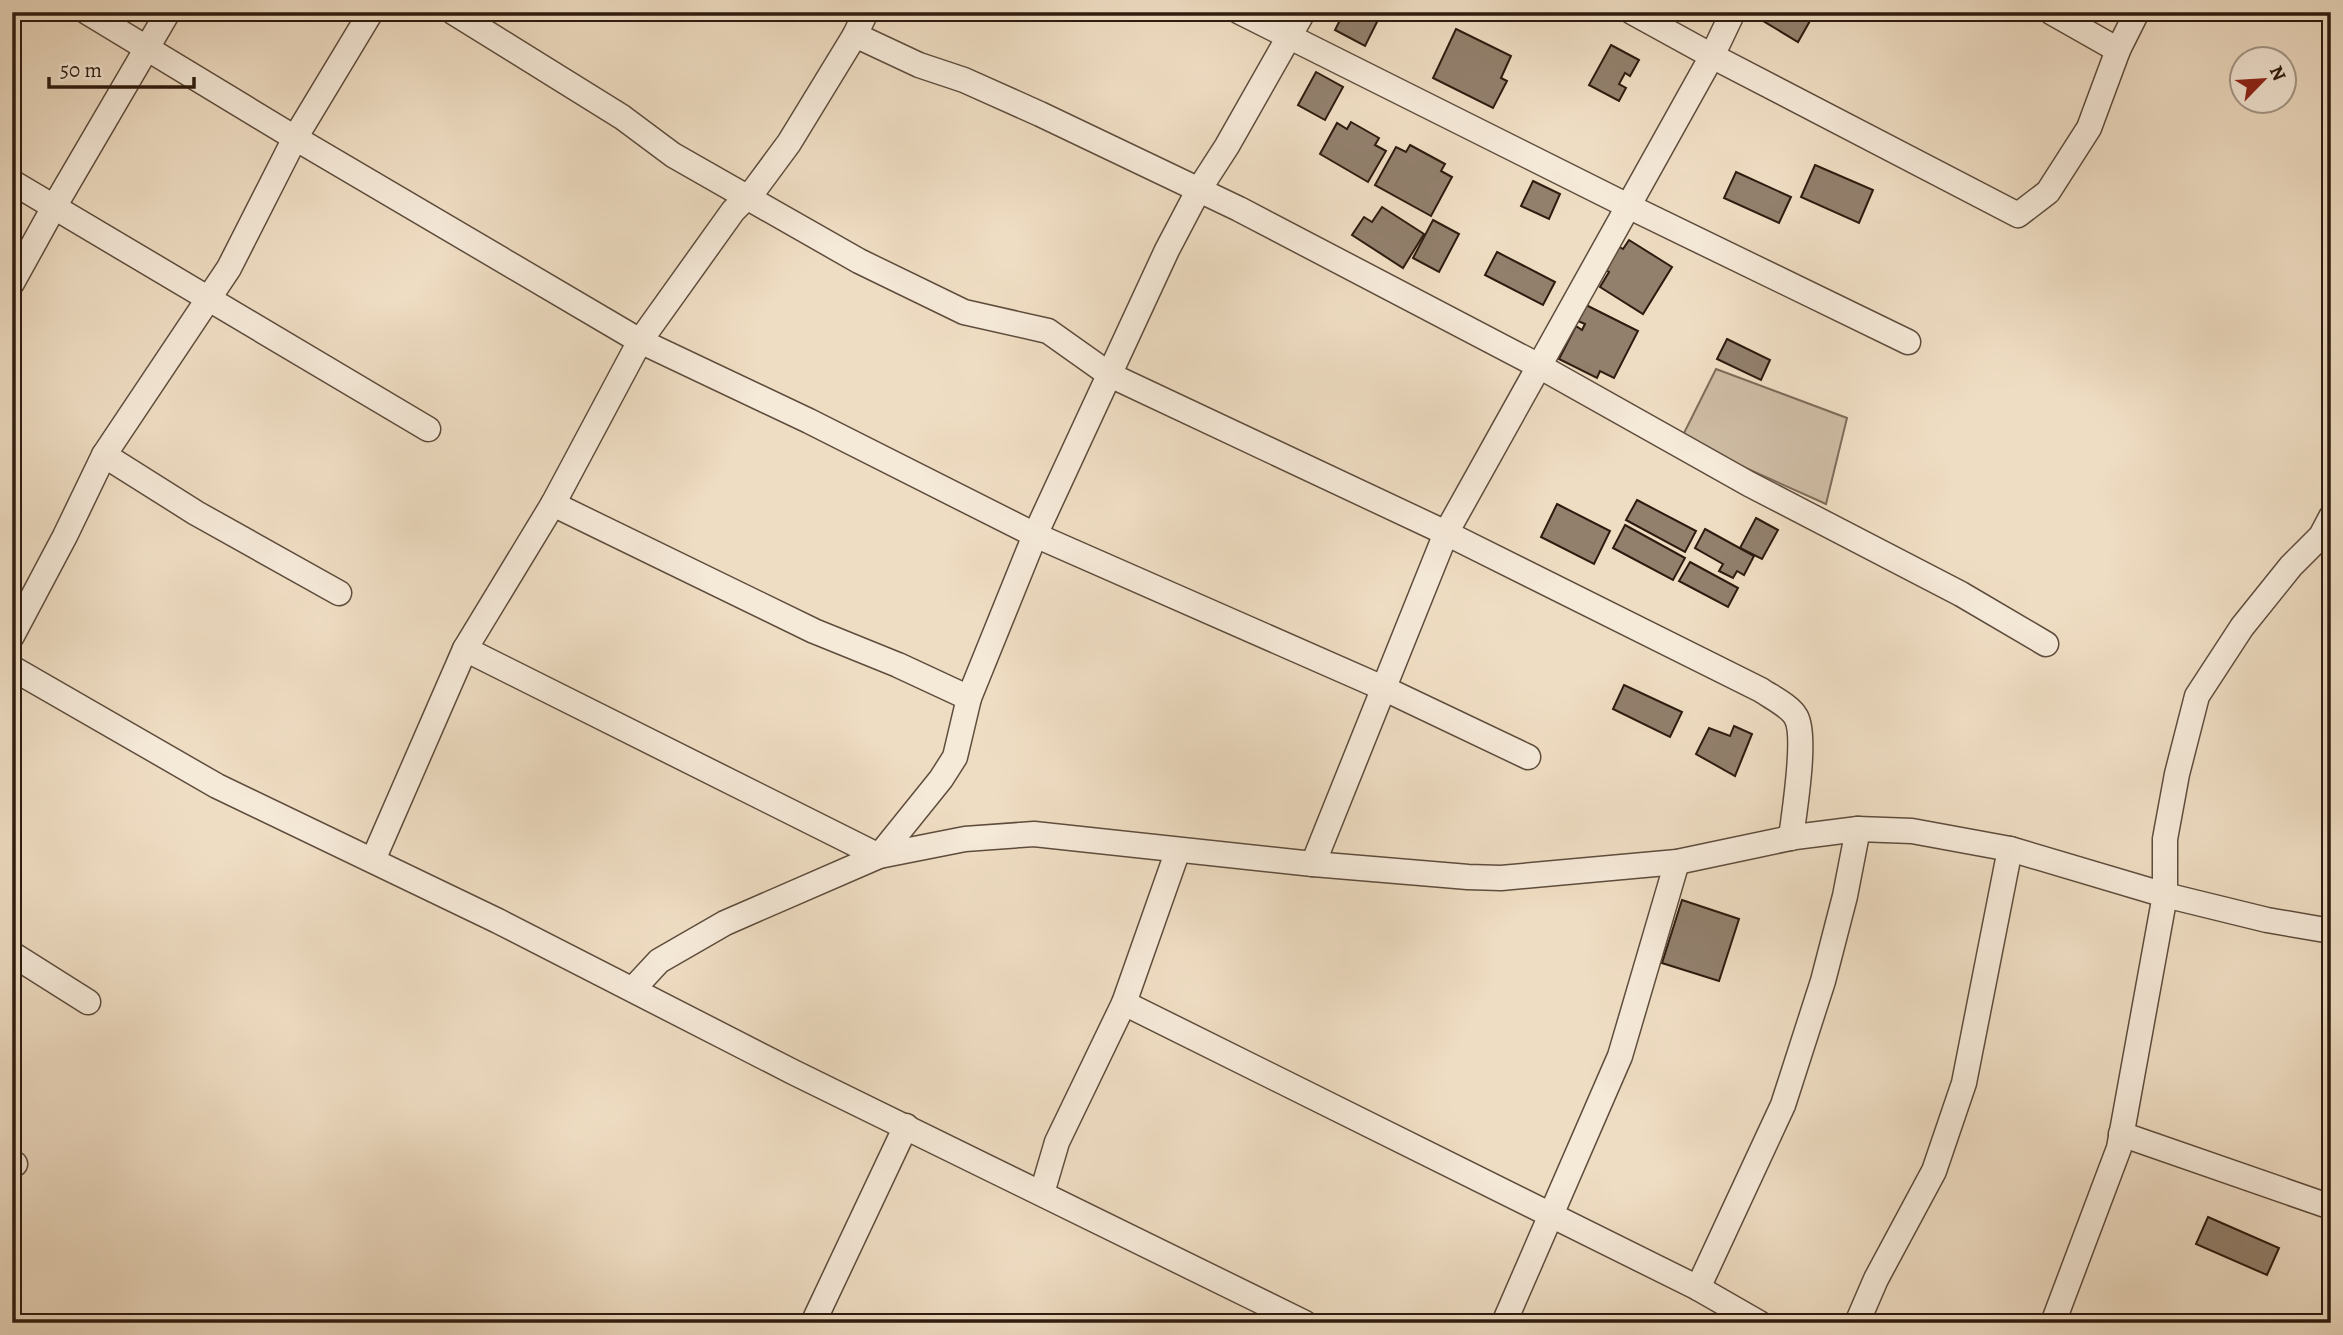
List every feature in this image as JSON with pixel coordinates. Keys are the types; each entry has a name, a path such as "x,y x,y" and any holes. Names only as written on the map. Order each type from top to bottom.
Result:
{"street":[{"path":"87,12 640,341 1035,535 1383,688 1528,757"},
{"path":"12,283 168,12"},
{"path":"12,636 65,537 104,455 229,268 295,138 371,12"},
{"path":"453,12 622,117 673,155 904,285 964,312 1048,331 1110,375 1446,533 1761,690 1795,715 1800,729 1791,838"},
{"path":"373,860 465,649 553,504 640,341 733,211 789,143 855,35 866,12"},
{"path":"1240,12 1908,342"},
{"path":"879,856 941,779 955,757 969,698 1035,535 1167,250 1198,191 1227,146 1303,12"},
{"path":"1632,12 1712,57 2018,215 2048,192 2089,128 2118,50 2137,12"},
{"path":"1313,864 1446,533 1712,57 1733,12"},
{"path":"2052,12 2118,50"},
{"path":"855,35 919,65 964,80 1015,103 1239,209 1539,366 1749,484 1961,594 2046,644"},
{"path":"12,182 428,429"},
{"path":"104,455 196,513 340,593"},
{"path":"553,504 814,631 898,665 969,698"},
{"path":"2058,1321 2119,1148 2165,895 2165,839 2177,774 2197,696 2242,627 2330,522"},
{"path":"465,649 879,856"},
{"path":"12,668 217,786 634,989 793,1072 1294,1320"},
{"path":"634,989 659,961 725,923 879,856 965,839 1034,834 1313,864 1501,878 1677,862 1791,838 1858,829 1912,831 2010,849 2165,895 2267,920 2331,931"},
{"path":"1698,1288 1783,1105 1823,981 1845,896 1858,829"},
{"path":"1857,1323 1876,1279 1934,1171 1964,1083 2010,849"},
{"path":"1042,1193 1057,1142 1124,1003 1178,850"},
{"path":"1504,1323 1620,1056 1677,862"},
{"path":"12,954 88,1002"},
{"path":"1124,1003 1698,1288 1759,1323"},
{"path":"813,1323 906,1126"},
{"path":"2121,1134 2331,1207"}],"shaded area":[{"path":"1716,369 1847,418 1826,504 1681,439"}],"building":[{"path":"1341,12 1382,12 1365,46 1335,30 1343,14"},
{"path":"1748,12 1815,12 1798,42"},
{"path":"1456,29 1511,56 1501,78 1507,81 1493,108 1433,78"},
{"path":"1611,45 1639,60 1630,76 1625,73 1619,84 1626,88 1619,101 1589,85"},
{"path":"1316,72 1343,87 1325,120 1298,105"},
{"path":"1351,122 1379,138 1375,145 1386,151 1368,182 1320,154 1337,123 1347,129"},
{"path":"1410,145 1445,164 1441,171 1452,177 1431,216 1375,185 1396,147 1406,152"},
{"path":"1815,165 1873,190 1859,223 1801,197"},
{"path":"1736,172 1791,197 1779,223 1724,198"},
{"path":"1533,181 1560,194 1549,219 1521,206"},
{"path":"1382,207 1424,234 1403,268 1352,235 1364,217 1372,222"},
{"path":"1433,220 1459,234 1439,272 1413,258"},
{"path":"1629,240 1672,267 1643,314 1600,287 1609,272 1604,269 1618,246 1623,249"},
{"path":"1497,252 1555,282 1543,305 1485,275"},
{"path":"1586,305 1638,331 1614,378 1600,371 1597,378 1559,359 1576,326 1582,330 1585,324 1578,321"},
{"path":"1727,339 1770,360 1761,380 1717,359"},
{"path":"1637,500 1696,531 1685,552 1626,520"},
{"path":"1557,504 1610,531 1594,564 1541,537"},
{"path":"1756,518 1778,530 1762,559 1740,548"},
{"path":"1625,525 1685,558 1673,580 1613,548"},
{"path":"1705,529 1754,556 1744,575 1737,571 1733,578 1719,571 1723,564 1695,548"},
{"path":"1690,562 1738,588 1728,607 1679,581"},
{"path":"1624,685 1682,712 1670,737 1613,709"},
{"path":"1734,726 1752,734 1735,776 1696,754 1709,728 1730,736"},
{"path":"1682,900 1739,919 1719,981 1662,963"},
{"path":"2208,1217 2279,1248 2267,1275 2196,1244"}]}
